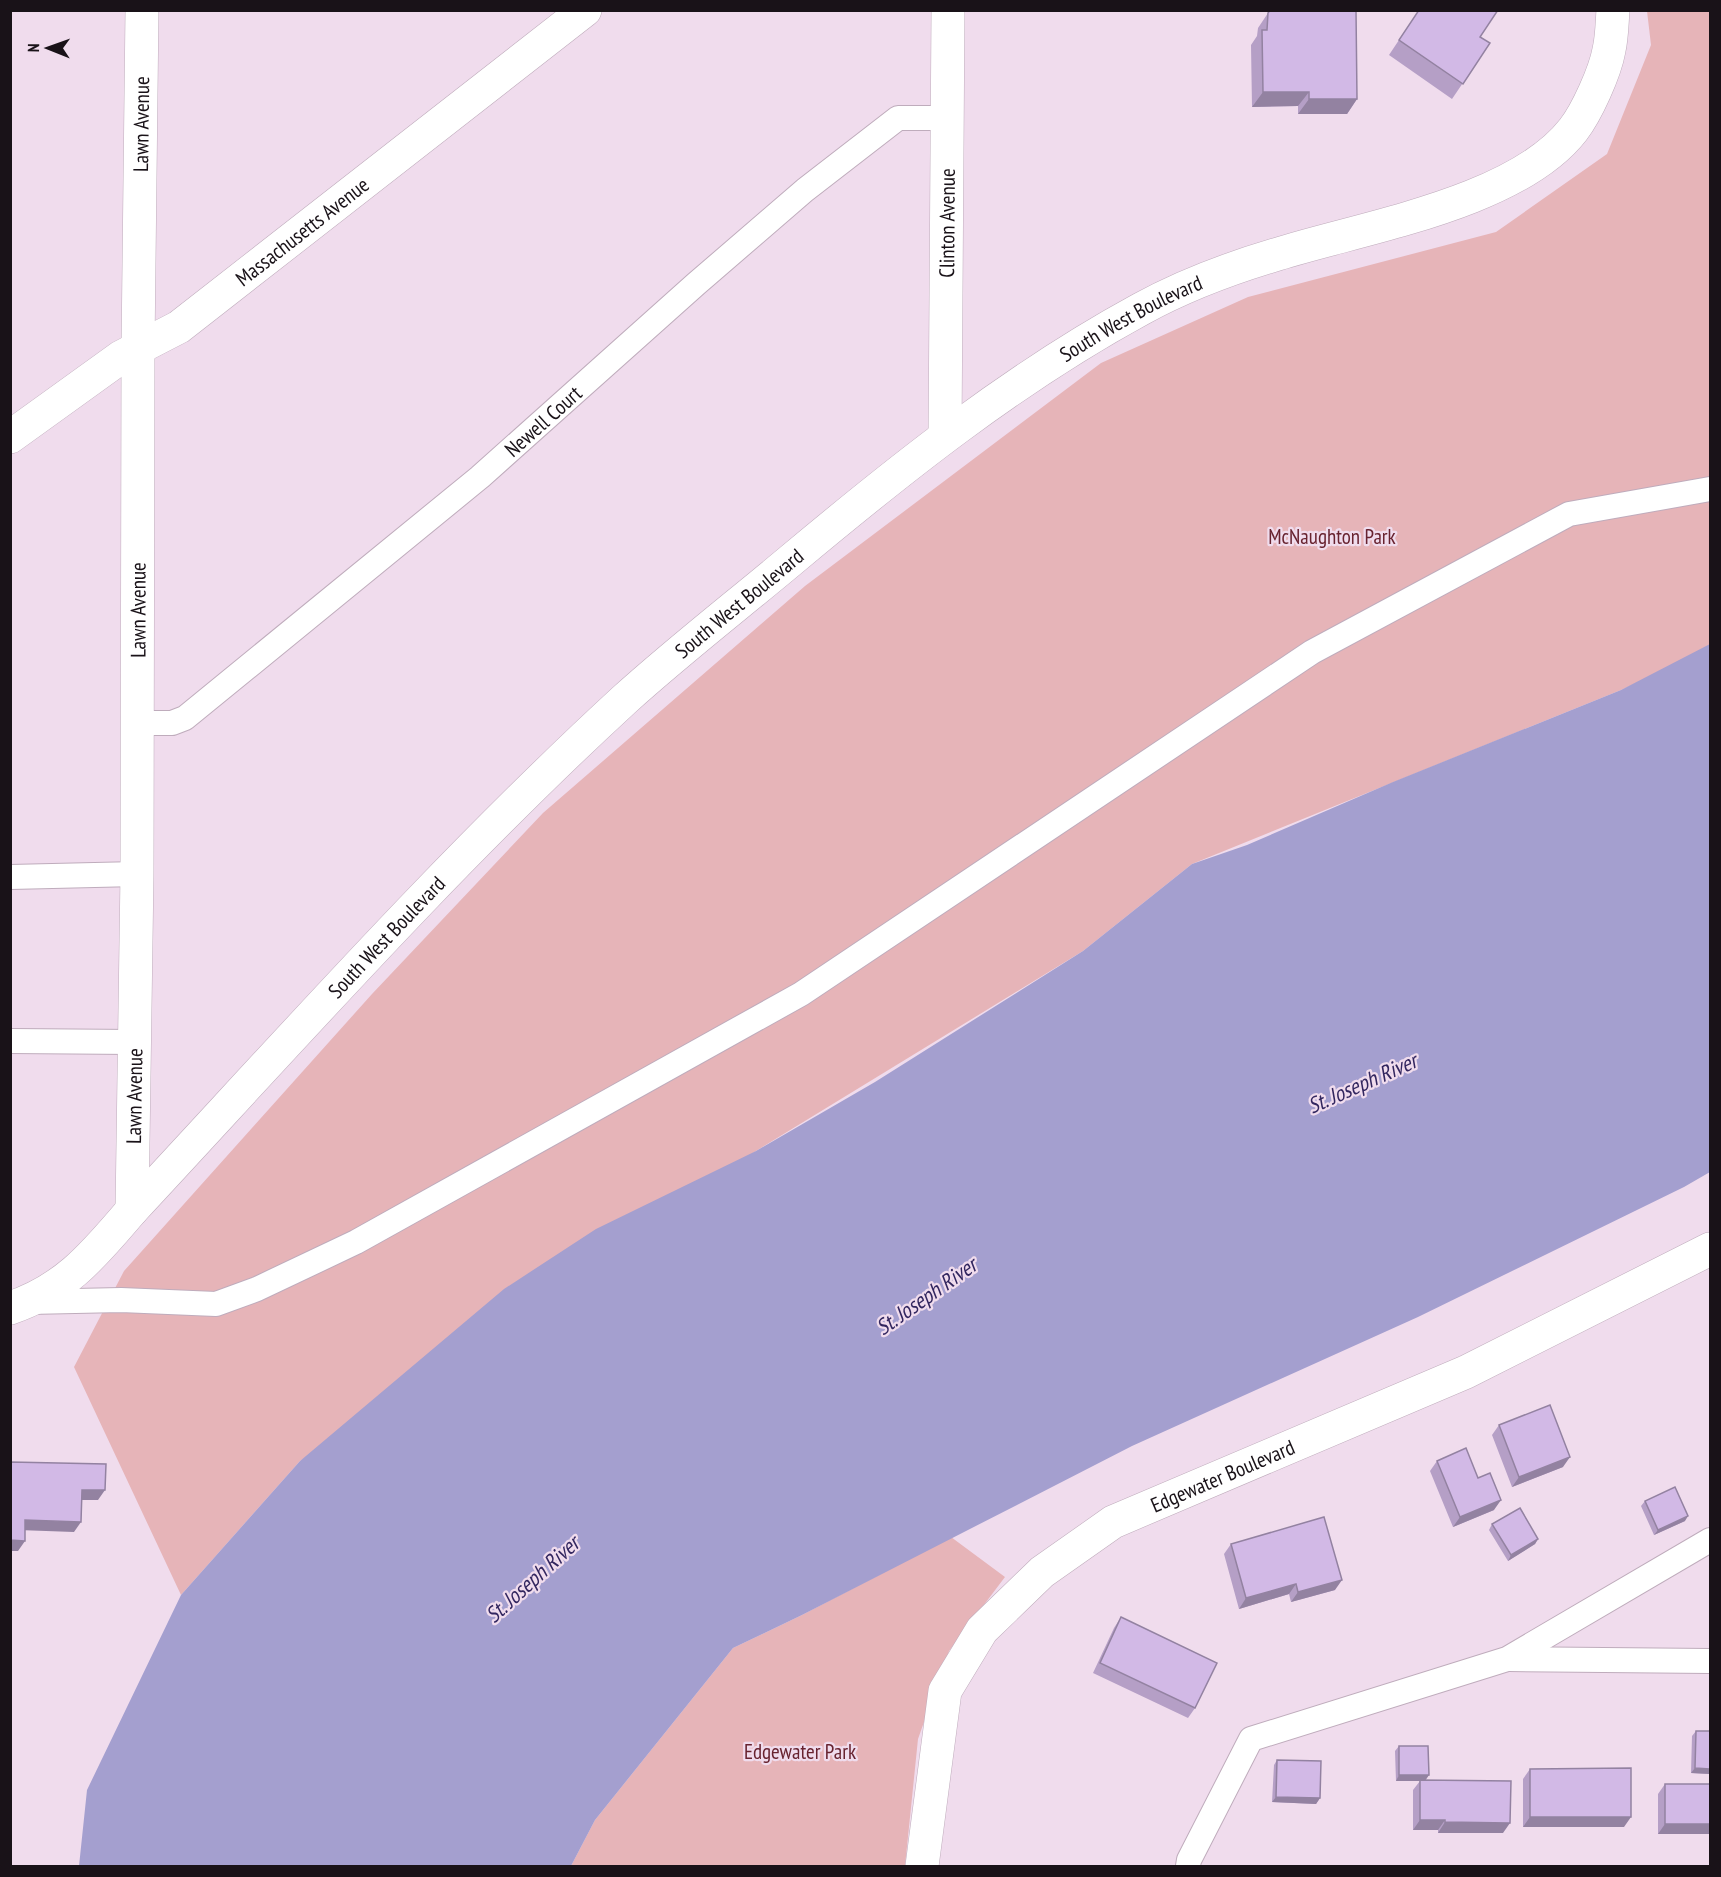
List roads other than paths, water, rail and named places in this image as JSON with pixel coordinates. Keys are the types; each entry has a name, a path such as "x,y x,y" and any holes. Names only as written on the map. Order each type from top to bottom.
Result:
{"street":[{"name":"Lawn Avenue","path":"132,1210 142,10"},
{"name":"Massachusetts Avenue","path":"10,437 114,361 179,327 585,10"},
{"name":"Clinton Avenue","path":"945,436 948,10"},
{"name":"South West Boulevard","path":"20,1305 61,1283 90,1259 132,1210 452,866 626,698 819,537 945,436 1088,338 1149,305 1225,272 1275,255 1421,214 1497,187 1542,160 1573,130 1596,90 1609,51 1613,10"},
{"name":"Edgewater Boulevard","path":"922,1866 945,1691 982,1630 1042,1572 1113,1522 1466,1372 1710,1250"}],"lane":[{"name":"Newell Court","path":"137,723 172,723 185,718 480,477 696,284 787,206 898,118 946,118"},
{"path":"20,1305 121,1300 216,1304 256,1289 346,1247 801,994 1312,652 1569,514 1710,489"},
{"path":"10,878 136,874"},
{"path":"10,1041 134,1042"},
{"path":"1188,1866 1251,1739 1507,1659 1710,1540"},
{"path":"1507,1659 1710,1661"}],"water":[{"name":"St. Joseph River","path":"1710,644 1710,1172 1684,1187 1418,1317 1132,1446 733,1648 595,1820 571,1866 79,1866 87,1790 181,1595 300,1461 504,1289 596,1229 756,1151 875,1082 1083,951 1192,864 1247,845 1393,782 1621,690"}],"park label":[{"name":"McNaughton Park","path":"1332,536"},
{"name":"Edgewater Park","path":"800,1751"}]}
